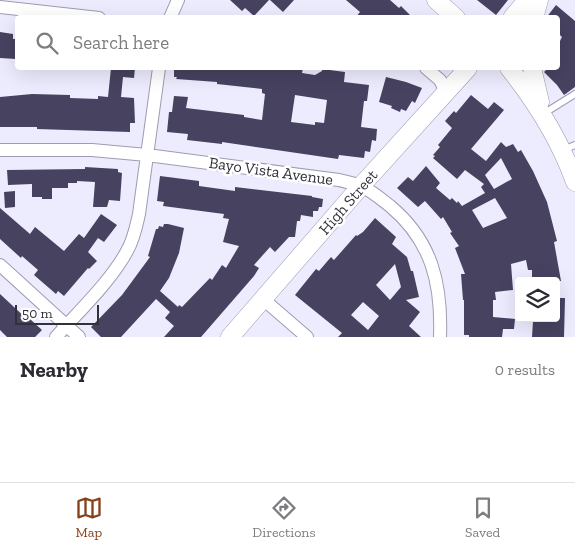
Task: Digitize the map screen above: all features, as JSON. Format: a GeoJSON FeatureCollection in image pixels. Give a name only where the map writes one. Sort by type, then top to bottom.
{"type":"FeatureCollection","features":[{"type":"Feature","properties":{"kind":"main road"},"geometry":{"type":"LineString","coordinates":[[436,0],[453,15]]}},
{"type":"Feature","properties":{"kind":"main road"},"geometry":{"type":"LineString","coordinates":[[514,15],[527,0]]}},
{"type":"Feature","properties":{"kind":"main road"},"geometry":{"type":"LineString","coordinates":[[535,15],[539,0]]}},
{"type":"Feature","properties":{"kind":"main road","name":"High Street"},"geometry":{"type":"LineString","coordinates":[[230,337],[361,186],[466,70]]}},
{"type":"Feature","properties":{"kind":"main road"},"geometry":{"type":"LineString","coordinates":[[511,70],[542,115],[568,147],[575,182]]}},
{"type":"Feature","properties":{"kind":"main road"},"geometry":{"type":"LineString","coordinates":[[532,70],[542,115]]}},
{"type":"Feature","properties":{"kind":"street"},"geometry":{"type":"LineString","coordinates":[[171,15],[178,0]]}},
{"type":"Feature","properties":{"kind":"street"},"geometry":{"type":"LineString","coordinates":[[5,5],[77,15]]}},
{"type":"Feature","properties":{"kind":"street"},"geometry":{"type":"LineString","coordinates":[[56,337],[118,266],[135,233],[159,70]]}},
{"type":"Feature","properties":{"kind":"street"},"geometry":{"type":"LineString","coordinates":[[428,70],[440,80],[446,92]]}},
{"type":"Feature","properties":{"kind":"street","name":"Bayo Vista Avenue"},"geometry":{"type":"LineString","coordinates":[[0,150],[92,150],[146,155],[339,180],[361,186],[400,214],[416,233],[427,251],[436,274],[440,301],[440,337]]}},
{"type":"Feature","properties":{"kind":"street"},"geometry":{"type":"LineString","coordinates":[[0,266],[79,337]]}},
{"type":"Feature","properties":{"kind":"street"},"geometry":{"type":"LineString","coordinates":[[263,299],[307,337]]}},
{"type":"Feature","properties":{"kind":"lane"},"geometry":{"type":"LineString","coordinates":[[542,115],[575,94]]}},
{"type":"Feature","properties":{"kind":"building"},"geometry":{"type":"Polygon","coordinates":[[[230,0],[269,0],[255,15],[245,8],[242,11],[230,0]]]}},
{"type":"Feature","properties":{"kind":"building"},"geometry":{"type":"Polygon","coordinates":[[[270,0],[294,0],[283,12],[270,0]]]}},
{"type":"Feature","properties":{"kind":"building"},"geometry":{"type":"Polygon","coordinates":[[[346,0],[390,0],[399,8],[401,6],[410,15],[358,15],[360,12],[346,0]]]}},
{"type":"Feature","properties":{"kind":"building"},"geometry":{"type":"Polygon","coordinates":[[[477,0],[508,0],[496,15],[477,0]]]}},
{"type":"Feature","properties":{"kind":"building"},"geometry":{"type":"Polygon","coordinates":[[[556,5],[575,21],[575,87],[564,95],[544,72],[546,70],[560,70],[560,41],[562,37],[560,35],[560,15],[548,15],[556,5]]]}},
{"type":"Feature","properties":{"kind":"building"},"geometry":{"type":"Polygon","coordinates":[[[0,32],[13,34],[13,39],[15,39],[15,59],[0,58],[0,32]]]}},
{"type":"Feature","properties":{"kind":"building"},"geometry":{"type":"Polygon","coordinates":[[[111,70],[135,70],[134,78],[123,77],[121,97],[134,98],[135,123],[130,123],[130,132],[0,127],[0,97],[32,94],[70,95],[70,98],[98,99],[98,96],[108,97],[111,70]]]}},
{"type":"Feature","properties":{"kind":"building"},"geometry":{"type":"Polygon","coordinates":[[[174,70],[303,70],[302,73],[315,75],[322,70],[345,72],[344,82],[369,85],[367,101],[364,101],[361,127],[377,129],[376,141],[372,140],[370,152],[365,151],[364,158],[339,155],[338,159],[222,142],[222,144],[187,140],[188,134],[167,132],[169,112],[172,112],[174,96],[188,97],[186,108],[244,115],[244,117],[262,120],[265,94],[262,93],[262,89],[217,84],[217,82],[176,79],[177,77],[174,77],[174,70]],[[295,95],[291,122],[315,125],[315,122],[324,123],[327,100],[295,95]]]}},
{"type":"Feature","properties":{"kind":"building"},"geometry":{"type":"Polygon","coordinates":[[[386,77],[422,88],[415,103],[412,101],[406,111],[401,109],[400,112],[391,108],[392,106],[379,102],[386,77]]]}},
{"type":"Feature","properties":{"kind":"building"},"geometry":{"type":"Polygon","coordinates":[[[471,95],[488,109],[494,102],[504,110],[471,149],[486,161],[501,142],[506,147],[513,144],[518,152],[521,150],[547,202],[557,241],[554,242],[561,281],[560,277],[532,277],[532,270],[528,270],[526,260],[511,264],[513,290],[495,292],[496,300],[493,300],[493,317],[515,319],[514,329],[503,329],[502,337],[469,337],[469,335],[464,335],[464,300],[461,274],[465,274],[455,248],[459,246],[450,233],[452,232],[443,217],[441,219],[425,201],[418,207],[397,188],[408,177],[413,181],[426,166],[440,183],[436,188],[450,200],[452,198],[457,203],[458,201],[462,206],[485,193],[481,187],[484,184],[465,170],[457,179],[433,158],[435,156],[433,155],[440,147],[438,145],[452,128],[445,121],[454,111],[456,113],[471,95]],[[501,158],[485,175],[494,189],[512,179],[501,158]],[[495,198],[472,210],[483,228],[507,218],[495,198]]]}},
{"type":"Feature","properties":{"kind":"building"},"geometry":{"type":"Polygon","coordinates":[[[85,167],[118,169],[118,172],[122,173],[120,201],[109,200],[107,207],[93,207],[95,182],[77,181],[77,183],[68,183],[68,188],[52,188],[52,199],[32,197],[32,184],[8,185],[7,170],[85,169],[85,167]]]}},
{"type":"Feature","properties":{"kind":"building"},"geometry":{"type":"Polygon","coordinates":[[[160,176],[199,181],[199,186],[235,191],[235,187],[312,196],[323,199],[322,207],[319,207],[318,211],[313,211],[313,217],[301,215],[300,221],[297,221],[295,237],[289,237],[275,252],[270,247],[254,265],[259,268],[254,276],[201,337],[164,337],[174,326],[165,318],[170,312],[156,299],[121,337],[101,337],[91,327],[122,295],[150,257],[148,256],[156,229],[159,226],[163,227],[164,224],[168,224],[184,228],[179,253],[169,278],[160,291],[178,307],[179,305],[182,307],[210,278],[212,280],[222,265],[226,268],[239,246],[223,242],[229,219],[223,218],[224,214],[163,206],[164,202],[157,201],[160,176]]]}},
{"type":"Feature","properties":{"kind":"building"},"geometry":{"type":"Polygon","coordinates":[[[15,191],[15,207],[5,208],[4,192],[15,191]]]}},
{"type":"Feature","properties":{"kind":"building"},"geometry":{"type":"Polygon","coordinates":[[[0,208],[30,234],[35,227],[64,251],[79,234],[84,238],[101,214],[117,225],[104,242],[98,238],[88,252],[97,261],[88,268],[64,296],[58,291],[56,294],[34,275],[38,270],[0,239],[0,208]]]}},
{"type":"Feature","properties":{"kind":"building"},"geometry":{"type":"Polygon","coordinates":[[[375,218],[396,237],[392,244],[407,257],[411,271],[413,271],[419,297],[406,300],[420,312],[409,326],[421,337],[338,337],[342,333],[295,295],[316,269],[319,271],[331,257],[334,260],[356,235],[363,232],[375,218]],[[395,264],[376,285],[390,300],[401,287],[395,264]],[[363,302],[351,315],[368,330],[379,316],[363,302]]]}},
{"type":"Feature","properties":{"kind":"building"},"geometry":{"type":"Polygon","coordinates":[[[0,294],[29,321],[30,319],[42,330],[35,337],[7,337],[0,330],[0,294]]]}},
{"type":"Feature","properties":{"kind":"building"},"geometry":{"type":"Polygon","coordinates":[[[560,298],[565,298],[564,337],[532,337],[533,322],[560,322],[560,298]]]}}]}
